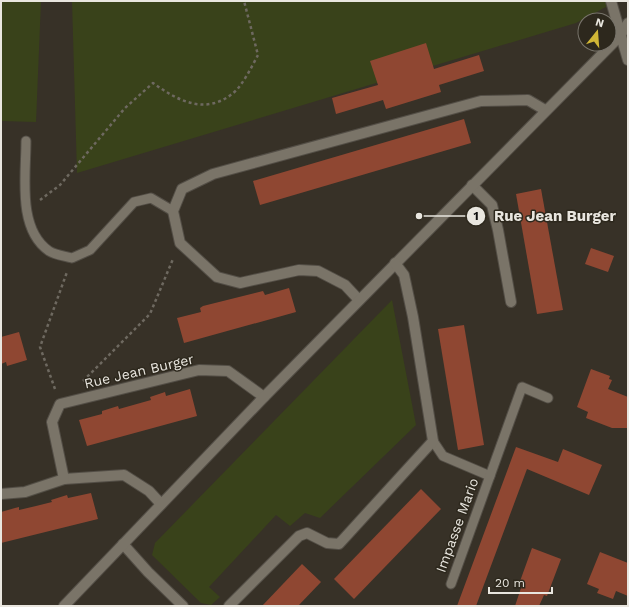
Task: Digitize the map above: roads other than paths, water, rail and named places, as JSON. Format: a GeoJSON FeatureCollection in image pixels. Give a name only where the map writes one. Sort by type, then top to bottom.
{"type":"FeatureCollection","features":[{"type":"Feature","properties":{"kind":"street"},"geometry":{"type":"LineString","coordinates":[[610,1],[628,60]]}},
{"type":"Feature","properties":{"kind":"street"},"geometry":{"type":"LineString","coordinates":[[64,606],[264,397],[545,110],[620,36],[628,23]]}},
{"type":"Feature","properties":{"kind":"street"},"geometry":{"type":"LineString","coordinates":[[359,300],[345,285],[318,271],[299,270],[240,283],[217,277],[180,243],[173,210],[182,190],[213,174],[481,101],[528,100],[545,110]]}},
{"type":"Feature","properties":{"kind":"street"},"geometry":{"type":"LineString","coordinates":[[472,186],[492,205],[511,302]]}},
{"type":"Feature","properties":{"kind":"street"},"geometry":{"type":"LineString","coordinates":[[229,606],[299,536],[307,533],[327,543],[339,544],[433,441],[413,317],[404,275],[395,263]]}},
{"type":"Feature","properties":{"kind":"street","name":"Rue Jean Burger"},"geometry":{"type":"LineString","coordinates":[[64,479],[52,422],[60,404],[199,370],[228,372],[264,397]]}},
{"type":"Feature","properties":{"kind":"street"},"geometry":{"type":"LineString","coordinates":[[1,494],[25,492],[64,479],[124,475],[149,491],[161,504]]}},
{"type":"Feature","properties":{"kind":"street"},"geometry":{"type":"LineString","coordinates":[[123,544],[148,572],[183,606]]}},
{"type":"Feature","properties":{"kind":"lane"},"geometry":{"type":"LineString","coordinates":[[26,141],[26,209],[32,232],[49,251],[72,258],[90,250],[134,202],[151,198],[173,210]]}},
{"type":"Feature","properties":{"kind":"lane","name":"Impasse Mario"},"geometry":{"type":"LineString","coordinates":[[451,584],[522,387],[548,398]]}},
{"type":"Feature","properties":{"kind":"lane","name":"Impasse Mario"},"geometry":{"type":"LineString","coordinates":[[433,441],[443,456],[490,476]]}},
{"type":"Feature","properties":{"kind":"place","name":"Rue Jean Burger"},"geometry":{"type":"Point","coordinates":[419,216]}}]}
